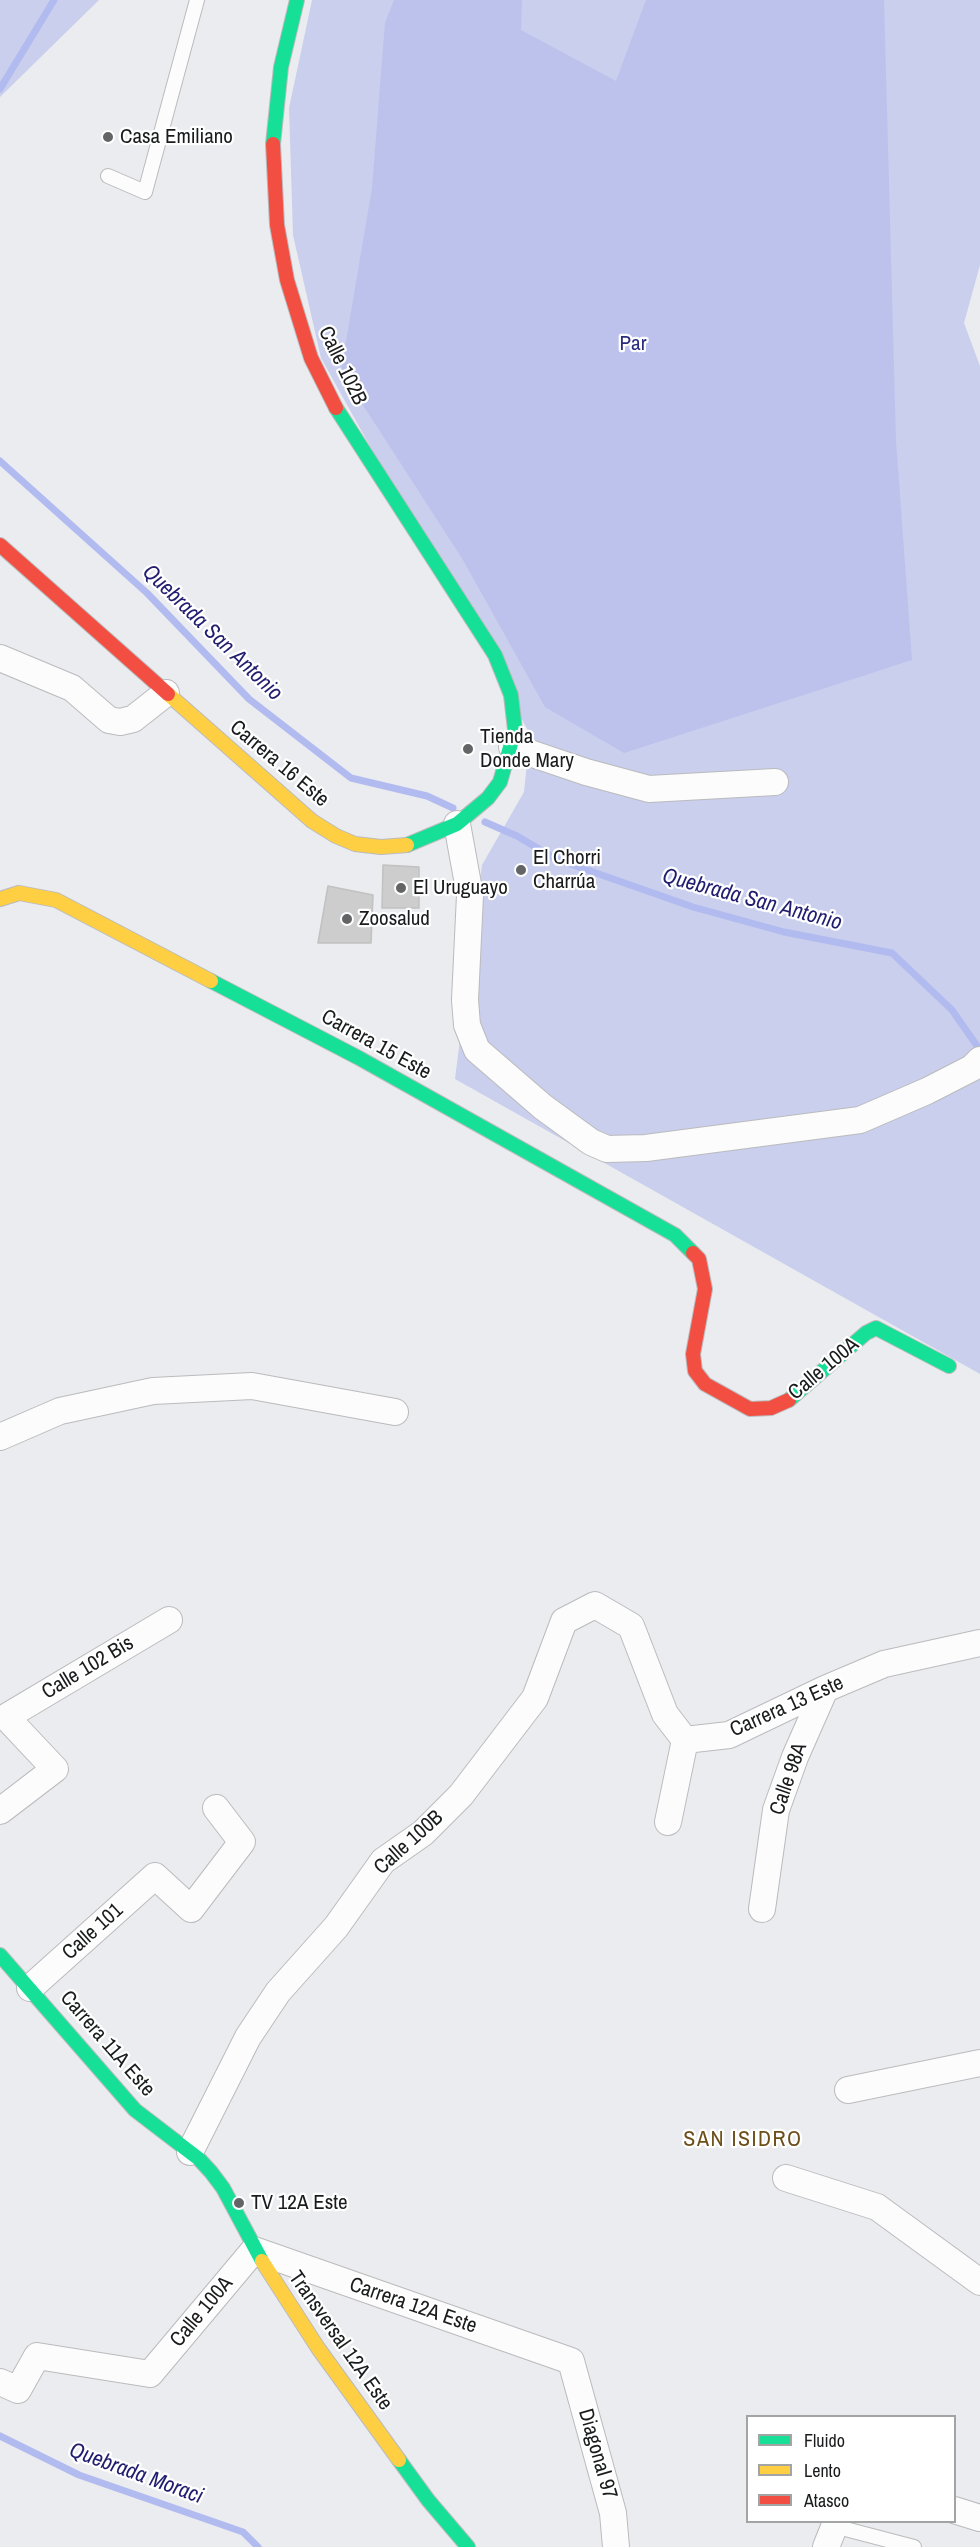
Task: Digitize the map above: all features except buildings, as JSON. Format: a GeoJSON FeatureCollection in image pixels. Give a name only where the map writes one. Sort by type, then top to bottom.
{"type":"FeatureCollection","features":[{"type":"Feature","properties":{"kind":"street","name":"Calle 102B"},"geometry":{"type":"LineString","coordinates":[[297,0],[281,67],[273,145],[277,225],[299,324],[311,358],[330,398],[495,655],[506,679],[514,709]]}},
{"type":"Feature","properties":{"kind":"street","name":"Carrera 16 Este"},"geometry":{"type":"LineString","coordinates":[[0,546],[292,805],[336,836],[355,844],[381,847],[407,845],[457,824],[488,798],[500,782],[512,747],[515,730],[514,709]]}},
{"type":"Feature","properties":{"kind":"street"},"geometry":{"type":"LineString","coordinates":[[0,658],[72,688],[109,720],[120,722],[133,718],[166,693]]}},
{"type":"Feature","properties":{"kind":"street"},"geometry":{"type":"LineString","coordinates":[[512,747],[586,772],[649,789],[775,782]]}},
{"type":"Feature","properties":{"kind":"street"},"geometry":{"type":"LineString","coordinates":[[457,824],[470,895],[465,1000],[467,1025],[477,1050],[543,1107],[591,1142],[607,1149],[646,1148],[860,1120],[927,1091],[972,1068],[980,1060]]}},
{"type":"Feature","properties":{"kind":"street","name":"Carrera 15 Este"},"geometry":{"type":"LineString","coordinates":[[0,899],[19,893],[56,900],[358,1058],[675,1236],[699,1259],[705,1289],[693,1354],[695,1371],[705,1384],[750,1409],[771,1408]]}},
{"type":"Feature","properties":{"kind":"street","name":"Calle 100A"},"geometry":{"type":"LineString","coordinates":[[771,1408],[789,1400],[866,1333],[876,1328],[949,1366]]}},
{"type":"Feature","properties":{"kind":"street"},"geometry":{"type":"LineString","coordinates":[[0,1437],[60,1411],[153,1391],[252,1386],[394,1412]]}},
{"type":"Feature","properties":{"kind":"street","name":"Calle 100B"},"geometry":{"type":"LineString","coordinates":[[190,2152],[248,2037],[278,1992],[336,1927],[383,1861],[423,1833],[461,1795],[536,1698],[564,1621],[595,1605],[631,1626],[665,1714],[685,1740]]}},
{"type":"Feature","properties":{"kind":"street","name":"Calle 102 Bis"},"geometry":{"type":"LineString","coordinates":[[0,1811],[55,1769],[6,1717],[169,1620]]}},
{"type":"Feature","properties":{"kind":"street","name":"Carrera 13 Este"},"geometry":{"type":"LineString","coordinates":[[685,1740],[729,1735],[825,1689],[884,1664],[980,1643]]}},
{"type":"Feature","properties":{"kind":"street","name":"Calle 98A"},"geometry":{"type":"LineString","coordinates":[[762,1909],[776,1810],[795,1757],[825,1689]]}},
{"type":"Feature","properties":{"kind":"street"},"geometry":{"type":"LineString","coordinates":[[668,1822],[685,1740]]}},
{"type":"Feature","properties":{"kind":"street","name":"Calle 101"},"geometry":{"type":"LineString","coordinates":[[30,1988],[155,1876],[191,1909],[242,1842],[216,1808]]}},
{"type":"Feature","properties":{"kind":"street","name":"Carrera 11A Este"},"geometry":{"type":"LineString","coordinates":[[0,1955],[128,2104],[152,2126],[190,2152]]}},
{"type":"Feature","properties":{"kind":"street"},"geometry":{"type":"LineString","coordinates":[[848,2091],[980,2063]]}},
{"type":"Feature","properties":{"kind":"street","name":"Transversal 12A Este"},"geometry":{"type":"LineString","coordinates":[[190,2152],[211,2172],[223,2188],[254,2250],[273,2281],[379,2435],[428,2500],[468,2547]]}},
{"type":"Feature","properties":{"kind":"street"},"geometry":{"type":"LineString","coordinates":[[786,2178],[877,2207],[980,2282]]}},
{"type":"Feature","properties":{"kind":"street","name":"Calle 100A"},"geometry":{"type":"LineString","coordinates":[[9,2386],[36,2356],[150,2374],[254,2250]]}},
{"type":"Feature","properties":{"kind":"street","name":"Carrera 12A Este"},"geometry":{"type":"LineString","coordinates":[[254,2250],[571,2361]]}},
{"type":"Feature","properties":{"kind":"street","name":"Diagonal 97"},"geometry":{"type":"LineString","coordinates":[[571,2361],[613,2513],[616,2547]]}},
{"type":"Feature","properties":{"kind":"street"},"geometry":{"type":"LineString","coordinates":[[956,2511],[980,2518]]}},
{"type":"Feature","properties":{"kind":"lane"},"geometry":{"type":"LineString","coordinates":[[108,176],[145,192],[197,0]]}},
{"type":"Feature","properties":{"kind":"lane"},"geometry":{"type":"LineString","coordinates":[[832,2532],[914,2547]]}},
{"type":"Feature","properties":{"kind":"green space"},"geometry":{"type":"Polygon","coordinates":[[[0,0],[99,0],[0,97],[0,0]]]}},
{"type":"Feature","properties":{"kind":"green space"},"geometry":{"type":"Polygon","coordinates":[[[312,0],[980,0],[980,265],[964,323],[980,366],[980,1374],[455,1079],[482,865],[524,792],[530,734],[321,358],[293,235],[289,108],[312,0]]]}},
{"type":"Feature","properties":{"kind":"green space","name":"Par"},"geometry":{"type":"Polygon","coordinates":[[[394,0],[522,0],[521,30],[616,81],[646,0],[884,0],[896,441],[912,660],[624,753],[545,707],[463,560],[341,371],[372,188],[385,23],[394,0]]]}},
{"type":"Feature","properties":{"kind":"waterway"},"geometry":{"type":"LineString","coordinates":[[0,89],[54,0]]}},
{"type":"Feature","properties":{"kind":"waterway","name":"Quebrada San Antonio"},"geometry":{"type":"LineString","coordinates":[[0,461],[147,593],[249,699],[351,778],[427,796],[453,808]]}},
{"type":"Feature","properties":{"kind":"waterway","name":"Quebrada San Antonio"},"geometry":{"type":"LineString","coordinates":[[485,822],[517,836],[556,859],[693,907],[784,932],[892,953],[952,1010],[980,1050]]}},
{"type":"Feature","properties":{"kind":"waterway","name":"Quebrada Moraci"},"geometry":{"type":"LineString","coordinates":[[0,2436],[79,2475],[243,2532],[258,2547]]}},
{"type":"Feature","properties":{"kind":"traffic: fast"},"geometry":{"type":"LineString","coordinates":[[273,144],[281,67],[297,0]]}},
{"type":"Feature","properties":{"kind":"traffic: fast"},"geometry":{"type":"LineString","coordinates":[[336,408],[495,655],[511,695],[515,730],[500,782],[488,798],[457,824],[407,845]]}},
{"type":"Feature","properties":{"kind":"traffic: fast"},"geometry":{"type":"LineString","coordinates":[[211,981],[359,1058],[675,1235],[693,1253]]}},
{"type":"Feature","properties":{"kind":"traffic: fast"},"geometry":{"type":"LineString","coordinates":[[789,1400],[866,1333],[876,1328],[949,1366]]}},
{"type":"Feature","properties":{"kind":"traffic: fast"},"geometry":{"type":"LineString","coordinates":[[0,1955],[135,2110],[199,2159],[211,2172],[223,2188],[262,2261]]}},
{"type":"Feature","properties":{"kind":"traffic: fast"},"geometry":{"type":"LineString","coordinates":[[399,2460],[428,2500],[468,2547]]}},
{"type":"Feature","properties":{"kind":"traffic: slow"},"geometry":{"type":"LineString","coordinates":[[168,694],[312,821],[336,836],[355,844],[381,847],[407,845]]}},
{"type":"Feature","properties":{"kind":"traffic: slow"},"geometry":{"type":"LineString","coordinates":[[0,899],[19,893],[56,900],[211,981]]}},
{"type":"Feature","properties":{"kind":"traffic: slow"},"geometry":{"type":"LineString","coordinates":[[262,2261],[318,2348],[399,2460]]}},
{"type":"Feature","properties":{"kind":"traffic: jam"},"geometry":{"type":"LineString","coordinates":[[273,144],[277,225],[287,280],[311,358],[336,408]]}},
{"type":"Feature","properties":{"kind":"traffic: jam"},"geometry":{"type":"LineString","coordinates":[[0,545],[168,694]]}},
{"type":"Feature","properties":{"kind":"traffic: jam"},"geometry":{"type":"LineString","coordinates":[[693,1253],[699,1259],[705,1289],[693,1354],[695,1371],[705,1384],[750,1409],[771,1408],[789,1400]]}},
{"type":"Feature","properties":{"kind":"place","name":"Casa Emiliano"},"geometry":{"type":"Point","coordinates":[108,137]}},
{"type":"Feature","properties":{"kind":"place","name":"Tienda Donde Mary"},"geometry":{"type":"Point","coordinates":[468,749]}},
{"type":"Feature","properties":{"kind":"place","name":"El Chorri Charrúa"},"geometry":{"type":"Point","coordinates":[521,870]}},
{"type":"Feature","properties":{"kind":"place","name":"El Uruguayo"},"geometry":{"type":"Point","coordinates":[401,888]}},
{"type":"Feature","properties":{"kind":"place","name":"Zoosalud"},"geometry":{"type":"Point","coordinates":[347,919]}},
{"type":"Feature","properties":{"kind":"place","name":"TV 12A Este"},"geometry":{"type":"Point","coordinates":[239,2203]}},
{"type":"Feature","properties":{"kind":"district","name":"SAN ISIDRO"},"geometry":{"type":"Point","coordinates":[743,2140]}}]}
